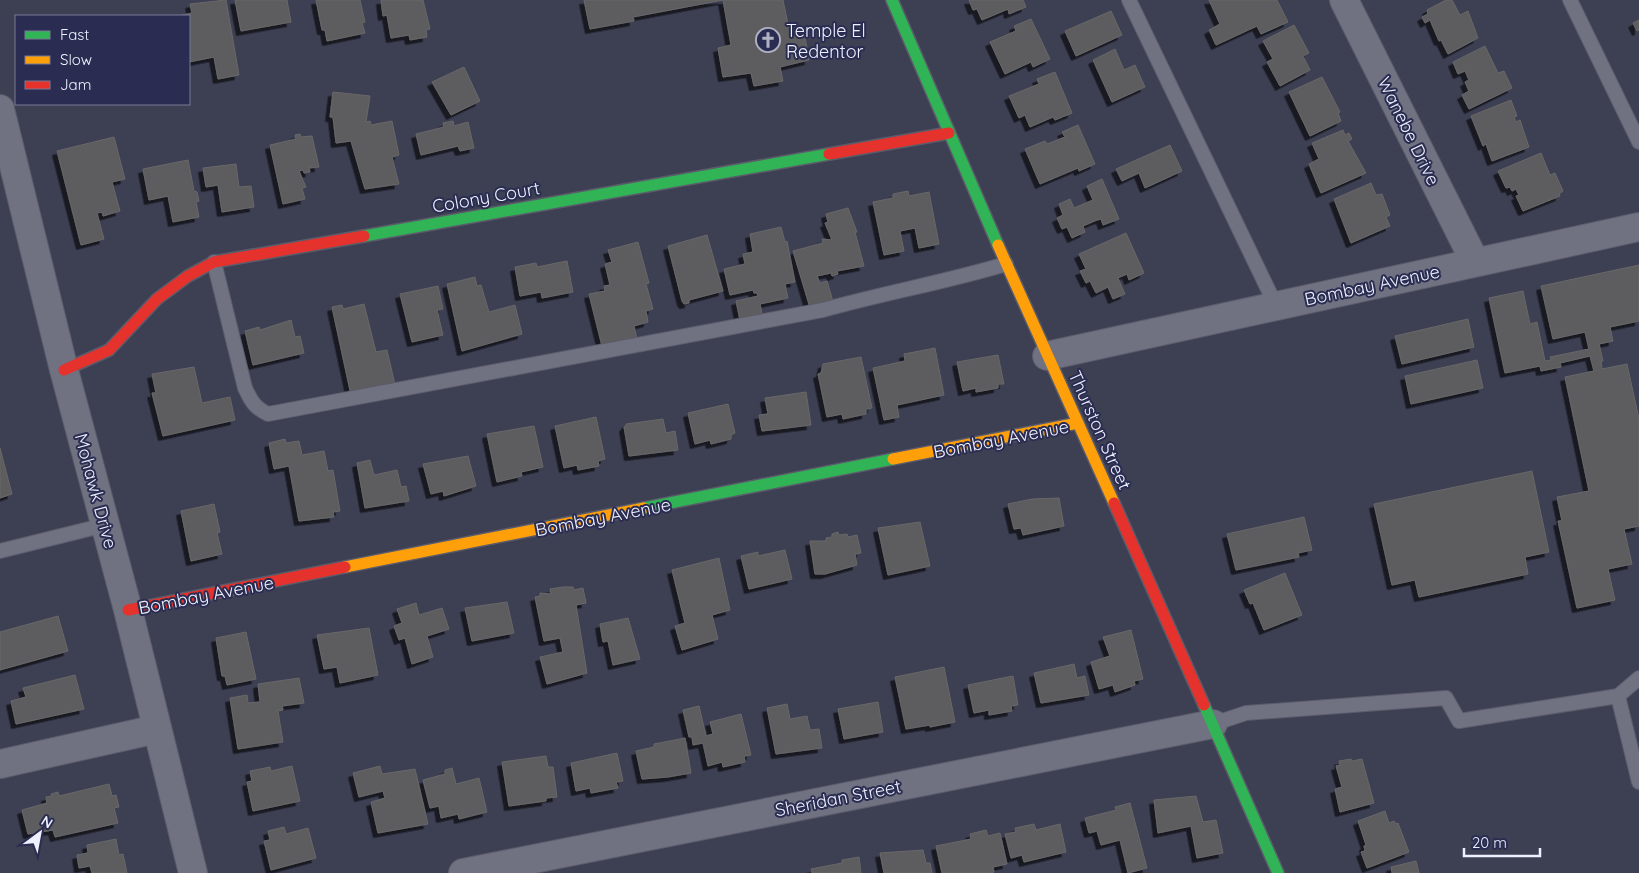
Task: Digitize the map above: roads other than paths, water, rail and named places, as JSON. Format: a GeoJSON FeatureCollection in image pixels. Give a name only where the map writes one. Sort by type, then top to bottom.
{"type":"FeatureCollection","features":[{"type":"Feature","properties":{"kind":"street","name":"Thurston Street"},"geometry":{"type":"LineString","coordinates":[[892,0],[1006,264],[1278,873]]}},
{"type":"Feature","properties":{"kind":"street","name":"Wanebe Drive"},"geometry":{"type":"LineString","coordinates":[[1344,0],[1474,262]]}},
{"type":"Feature","properties":{"kind":"street","name":"Mohawk Drive"},"geometry":{"type":"LineString","coordinates":[[0,109],[64,370],[128,610],[193,873]]}},
{"type":"Feature","properties":{"kind":"street","name":"Colony Court"},"geometry":{"type":"LineString","coordinates":[[64,370],[109,350],[138,322],[157,299],[188,276],[214,262],[949,133]]}},
{"type":"Feature","properties":{"kind":"street","name":"Bombay Avenue"},"geometry":{"type":"LineString","coordinates":[[1047,356],[1639,227]]}},
{"type":"Feature","properties":{"kind":"street","name":"Bombay Avenue"},"geometry":{"type":"LineString","coordinates":[[128,610],[1078,423]]}},
{"type":"Feature","properties":{"kind":"street","name":"Sheridan Street"},"geometry":{"type":"LineString","coordinates":[[463,873],[1213,724]]}},
{"type":"Feature","properties":{"kind":"street"},"geometry":{"type":"LineString","coordinates":[[0,764],[157,729]]}},
{"type":"Feature","properties":{"kind":"lane"},"geometry":{"type":"LineString","coordinates":[[1129,0],[1276,306]]}},
{"type":"Feature","properties":{"kind":"lane"},"geometry":{"type":"LineString","coordinates":[[1570,0],[1639,142]]}},
{"type":"Feature","properties":{"kind":"lane"},"geometry":{"type":"LineString","coordinates":[[214,262],[245,388],[251,402],[258,410],[268,414],[823,310],[873,296],[947,281],[1006,264]]}},
{"type":"Feature","properties":{"kind":"lane"},"geometry":{"type":"LineString","coordinates":[[0,551],[105,525]]}},
{"type":"Feature","properties":{"kind":"lane"},"geometry":{"type":"LineString","coordinates":[[1213,724],[1246,713],[1446,698],[1458,721],[1618,696],[1639,678]]}},
{"type":"Feature","properties":{"kind":"lane"},"geometry":{"type":"LineString","coordinates":[[1618,696],[1639,782]]}},
{"type":"Feature","properties":{"kind":"place","name":"Temple El Redentor"},"geometry":{"type":"Point","coordinates":[768,40]}}]}
